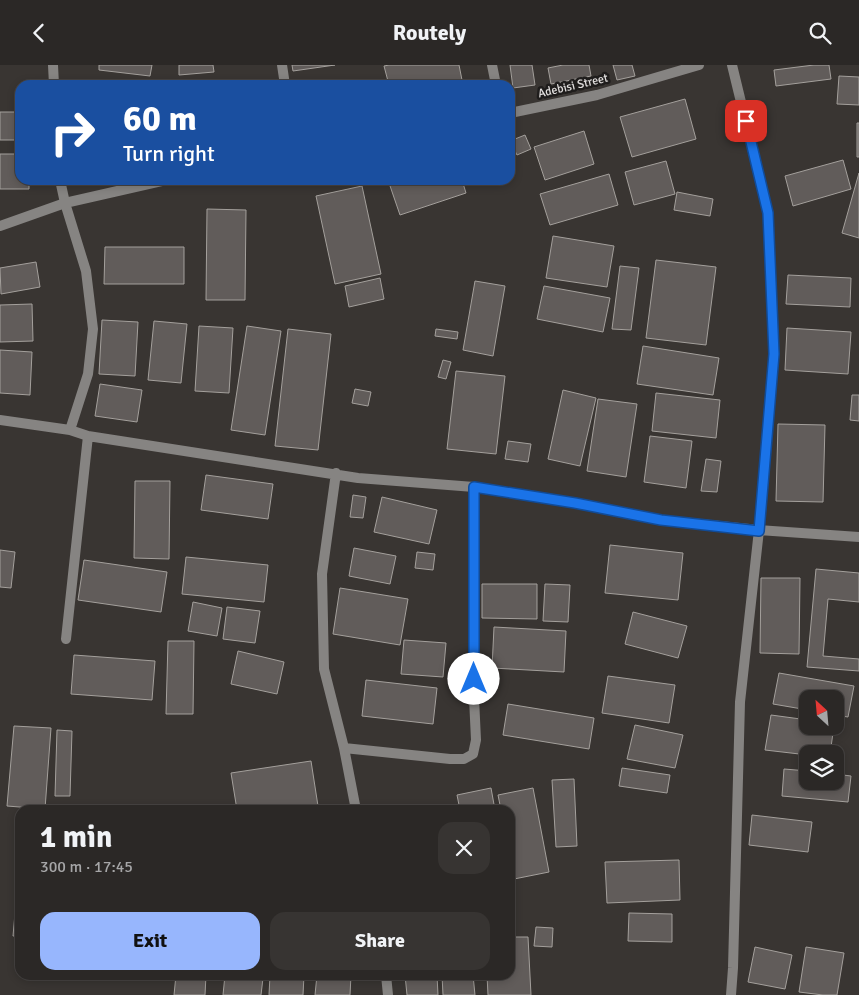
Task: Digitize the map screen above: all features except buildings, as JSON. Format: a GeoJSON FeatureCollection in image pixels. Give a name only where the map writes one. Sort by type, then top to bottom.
{"type":"FeatureCollection","features":[{"type":"Feature","properties":{"kind":"street"},"geometry":{"type":"LineString","coordinates":[[53,65],[54,80]]}},
{"type":"Feature","properties":{"kind":"street"},"geometry":{"type":"LineString","coordinates":[[282,65],[284,80]]}},
{"type":"Feature","properties":{"kind":"street"},"geometry":{"type":"LineString","coordinates":[[492,65],[495,80]]}},
{"type":"Feature","properties":{"kind":"street","name":"Adebisi Street"},"geometry":{"type":"LineString","coordinates":[[515,112],[598,95],[699,65]]}},
{"type":"Feature","properties":{"kind":"street"},"geometry":{"type":"LineString","coordinates":[[731,995],[740,703],[759,531],[774,354],[768,213],[732,65]]}},
{"type":"Feature","properties":{"kind":"street"},"geometry":{"type":"LineString","coordinates":[[61,185],[86,271],[93,329],[88,374],[70,431]]}},
{"type":"Feature","properties":{"kind":"street"},"geometry":{"type":"LineString","coordinates":[[0,226],[65,203],[144,185]]}},
{"type":"Feature","properties":{"kind":"street"},"geometry":{"type":"LineString","coordinates":[[0,420],[70,431],[88,436],[336,473],[358,478],[474,487],[575,503],[661,520],[759,531],[859,537]]}},
{"type":"Feature","properties":{"kind":"street"},"geometry":{"type":"LineString","coordinates":[[66,639],[88,436]]}},
{"type":"Feature","properties":{"kind":"street"},"geometry":{"type":"LineString","coordinates":[[336,473],[322,574],[324,669],[344,748],[355,805]]}},
{"type":"Feature","properties":{"kind":"street"},"geometry":{"type":"LineString","coordinates":[[344,748],[450,759],[464,759],[473,754],[476,740],[474,698],[474,487]]}},
{"type":"Feature","properties":{"kind":"street"},"geometry":{"type":"LineString","coordinates":[[386,980],[388,995]]}},
{"type":"Feature","properties":{"kind":"route"},"geometry":{"type":"LineString","coordinates":[[474,679],[474,487],[575,503],[661,520],[759,531],[774,354],[768,213],[746,121]]}}]}
